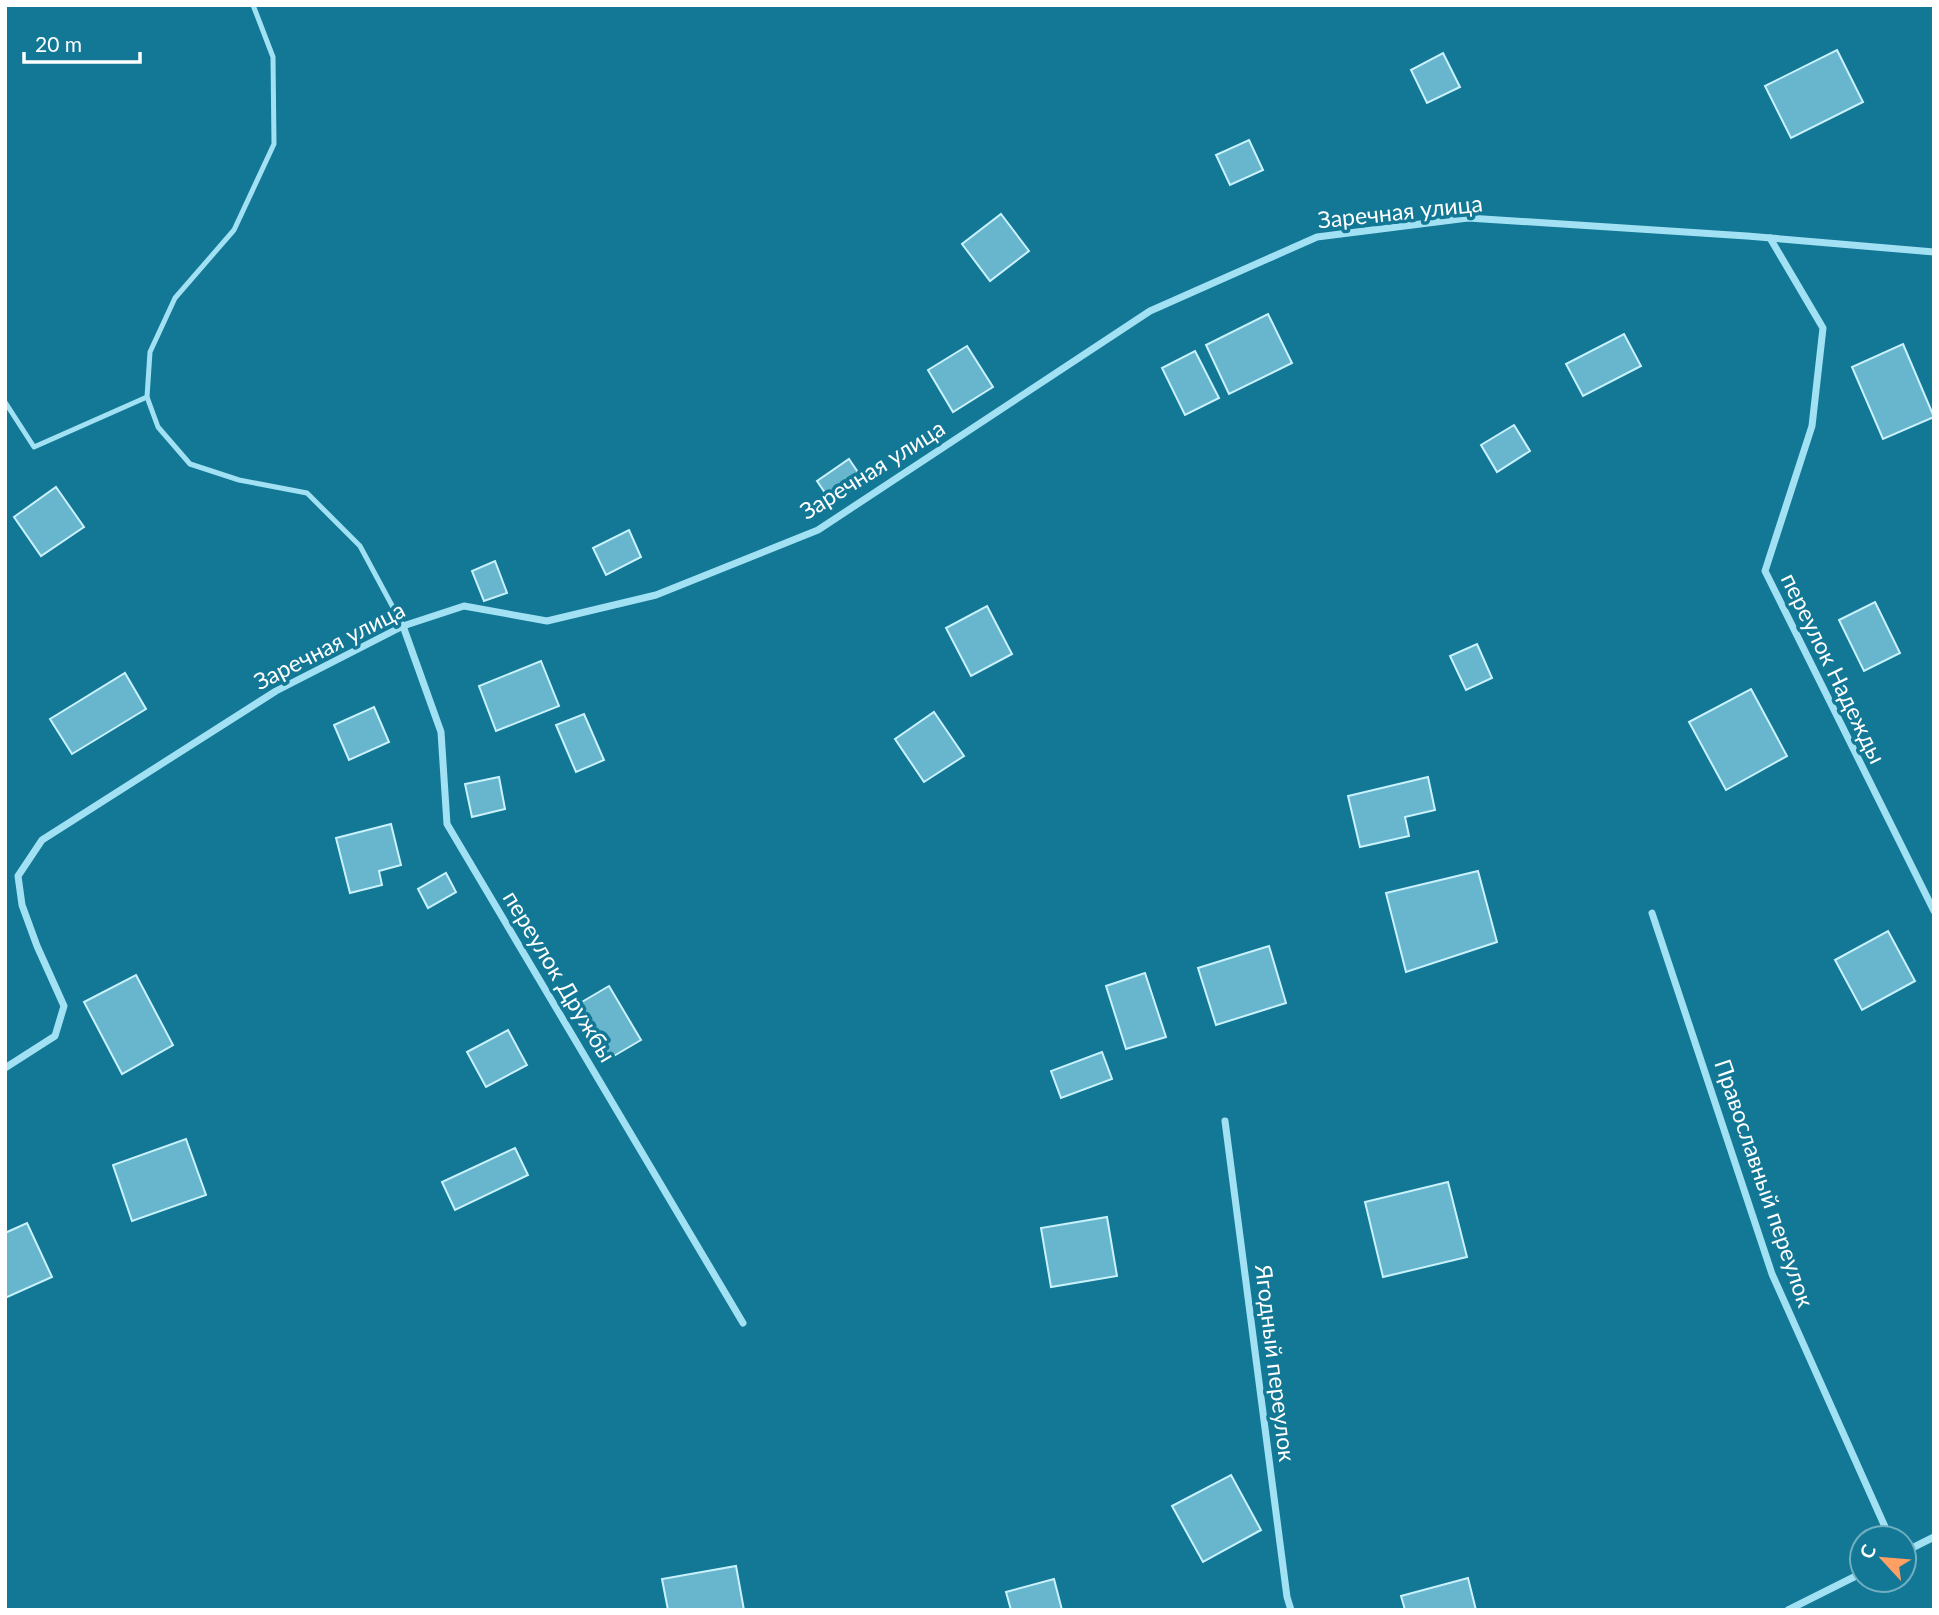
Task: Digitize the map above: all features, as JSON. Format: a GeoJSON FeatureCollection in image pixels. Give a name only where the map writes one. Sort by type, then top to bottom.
{"type":"FeatureCollection","features":[{"type":"Feature","properties":{"kind":"street","name":"Заречная улица"},"geometry":{"type":"LineString","coordinates":[[5,1068],[55,1036],[64,1006],[22,905],[18,876],[42,840],[276,691],[404,626],[464,606],[547,621],[656,595],[818,530],[1150,311],[1317,237],[1468,218],[1934,252]]}},
{"type":"Feature","properties":{"kind":"street","name":"переулок Надежды"},"geometry":{"type":"LineString","coordinates":[[1770,238],[1823,328],[1812,426],[1765,572],[1934,911]]}},
{"type":"Feature","properties":{"kind":"street","name":"переулок Дружбы"},"geometry":{"type":"LineString","coordinates":[[404,626],[441,732],[447,824],[743,1323]]}},
{"type":"Feature","properties":{"kind":"street","name":"Православный переулок"},"geometry":{"type":"LineString","coordinates":[[1652,912],[1772,1274],[1884,1524]]}},
{"type":"Feature","properties":{"kind":"street","name":"Ягодный переулок"},"geometry":{"type":"LineString","coordinates":[[1225,1121],[1287,1597],[1291,1610]]}},
{"type":"Feature","properties":{"kind":"street"},"geometry":{"type":"LineString","coordinates":[[1918,1545],[1934,1537]]}},
{"type":"Feature","properties":{"kind":"street"},"geometry":{"type":"LineString","coordinates":[[1788,1610],[1848,1580]]}},
{"type":"Feature","properties":{"kind":"lane"},"geometry":{"type":"LineString","coordinates":[[253,5],[273,57],[274,144],[234,230],[175,298],[150,352],[147,397],[158,427],[190,464],[239,481],[307,493],[360,546],[404,626]]}},
{"type":"Feature","properties":{"kind":"lane"},"geometry":{"type":"LineString","coordinates":[[5,402],[34,447],[147,397]]}},
{"type":"Feature","properties":{"kind":"building"},"geometry":{"type":"Polygon","coordinates":[[[1837,50],[1863,102],[1791,138],[1765,86],[1837,50]]]}},
{"type":"Feature","properties":{"kind":"building"},"geometry":{"type":"Polygon","coordinates":[[[1443,53],[1460,87],[1427,103],[1411,70],[1443,53]]]}},
{"type":"Feature","properties":{"kind":"building"},"geometry":{"type":"Polygon","coordinates":[[[1249,140],[1263,170],[1230,185],[1216,155],[1249,140]]]}},
{"type":"Feature","properties":{"kind":"building"},"geometry":{"type":"Polygon","coordinates":[[[1001,214],[1029,251],[990,281],[962,244],[1001,214]]]}},
{"type":"Feature","properties":{"kind":"building"},"geometry":{"type":"Polygon","coordinates":[[[1268,314],[1292,363],[1229,394],[1206,345],[1268,314]]]}},
{"type":"Feature","properties":{"kind":"building"},"geometry":{"type":"Polygon","coordinates":[[[1624,334],[1641,366],[1583,396],[1566,364],[1624,334]]]}},
{"type":"Feature","properties":{"kind":"building"},"geometry":{"type":"Polygon","coordinates":[[[1903,344],[1934,417],[1883,439],[1852,367],[1903,344]]]}},
{"type":"Feature","properties":{"kind":"building"},"geometry":{"type":"Polygon","coordinates":[[[967,346],[993,387],[953,412],[928,370],[967,346]]]}},
{"type":"Feature","properties":{"kind":"building"},"geometry":{"type":"Polygon","coordinates":[[[1195,351],[1219,398],[1185,415],[1162,368],[1195,351]]]}},
{"type":"Feature","properties":{"kind":"building"},"geometry":{"type":"Polygon","coordinates":[[[1514,425],[1530,451],[1497,472],[1481,445],[1514,425]]]}},
{"type":"Feature","properties":{"kind":"building"},"geometry":{"type":"Polygon","coordinates":[[[849,459],[864,481],[832,503],[817,481],[849,459]]]}},
{"type":"Feature","properties":{"kind":"building"},"geometry":{"type":"Polygon","coordinates":[[[56,487],[84,527],[41,556],[14,517],[56,487]]]}},
{"type":"Feature","properties":{"kind":"building"},"geometry":{"type":"Polygon","coordinates":[[[629,530],[641,557],[606,575],[593,548],[629,530]]]}},
{"type":"Feature","properties":{"kind":"building"},"geometry":{"type":"Polygon","coordinates":[[[495,561],[507,593],[484,601],[472,571],[495,561]]]}},
{"type":"Feature","properties":{"kind":"building"},"geometry":{"type":"Polygon","coordinates":[[[1875,602],[1900,653],[1864,671],[1839,620],[1875,602]]]}},
{"type":"Feature","properties":{"kind":"building"},"geometry":{"type":"Polygon","coordinates":[[[987,606],[1012,654],[971,676],[946,628],[987,606]]]}},
{"type":"Feature","properties":{"kind":"building"},"geometry":{"type":"Polygon","coordinates":[[[1477,644],[1492,678],[1466,690],[1450,656],[1477,644]]]}},
{"type":"Feature","properties":{"kind":"building"},"geometry":{"type":"Polygon","coordinates":[[[541,661],[559,706],[496,731],[479,686],[541,661]]]}},
{"type":"Feature","properties":{"kind":"building"},"geometry":{"type":"Polygon","coordinates":[[[125,673],[146,709],[72,754],[50,719],[125,673]]]}},
{"type":"Feature","properties":{"kind":"building"},"geometry":{"type":"Polygon","coordinates":[[[1751,689],[1787,756],[1726,790],[1689,722],[1751,689]]]}},
{"type":"Feature","properties":{"kind":"building"},"geometry":{"type":"Polygon","coordinates":[[[374,707],[389,742],[349,760],[334,725],[374,707]]]}},
{"type":"Feature","properties":{"kind":"building"},"geometry":{"type":"Polygon","coordinates":[[[934,712],[964,756],[924,782],[895,739],[934,712]]]}},
{"type":"Feature","properties":{"kind":"building"},"geometry":{"type":"Polygon","coordinates":[[[584,714],[604,760],[576,772],[556,725],[584,714]]]}},
{"type":"Feature","properties":{"kind":"building"},"geometry":{"type":"Polygon","coordinates":[[[499,777],[505,809],[472,817],[465,784],[499,777]]]}},
{"type":"Feature","properties":{"kind":"building"},"geometry":{"type":"Polygon","coordinates":[[[1428,777],[1435,810],[1405,817],[1409,836],[1360,847],[1348,796],[1428,777]]]}},
{"type":"Feature","properties":{"kind":"building"},"geometry":{"type":"Polygon","coordinates":[[[391,824],[401,865],[379,871],[382,885],[350,893],[336,838],[391,824]]]}},
{"type":"Feature","properties":{"kind":"building"},"geometry":{"type":"Polygon","coordinates":[[[1478,871],[1497,942],[1406,972],[1386,893],[1478,871]]]}},
{"type":"Feature","properties":{"kind":"building"},"geometry":{"type":"Polygon","coordinates":[[[446,873],[456,892],[428,908],[418,889],[446,873]]]}},
{"type":"Feature","properties":{"kind":"building"},"geometry":{"type":"Polygon","coordinates":[[[1888,931],[1915,981],[1862,1010],[1835,960],[1888,931]]]}},
{"type":"Feature","properties":{"kind":"building"},"geometry":{"type":"Polygon","coordinates":[[[1269,946],[1286,1003],[1216,1025],[1198,968],[1269,946]]]}},
{"type":"Feature","properties":{"kind":"building"},"geometry":{"type":"Polygon","coordinates":[[[1145,973],[1166,1037],[1126,1049],[1106,986],[1145,973]]]}},
{"type":"Feature","properties":{"kind":"building"},"geometry":{"type":"Polygon","coordinates":[[[136,975],[173,1045],[122,1074],[84,1002],[136,975]]]}},
{"type":"Feature","properties":{"kind":"building"},"geometry":{"type":"Polygon","coordinates":[[[609,986],[641,1040],[607,1060],[575,1006],[609,986]]]}},
{"type":"Feature","properties":{"kind":"building"},"geometry":{"type":"Polygon","coordinates":[[[508,1030],[527,1065],[486,1087],[467,1052],[508,1030]]]}},
{"type":"Feature","properties":{"kind":"building"},"geometry":{"type":"Polygon","coordinates":[[[1102,1052],[1112,1079],[1061,1098],[1051,1071],[1102,1052]]]}},
{"type":"Feature","properties":{"kind":"building"},"geometry":{"type":"Polygon","coordinates":[[[186,1139],[206,1195],[132,1221],[113,1165],[186,1139]]]}},
{"type":"Feature","properties":{"kind":"building"},"geometry":{"type":"Polygon","coordinates":[[[515,1148],[528,1175],[455,1210],[442,1182],[515,1148]]]}},
{"type":"Feature","properties":{"kind":"building"},"geometry":{"type":"Polygon","coordinates":[[[1448,1182],[1467,1257],[1383,1277],[1365,1202],[1448,1182]]]}},
{"type":"Feature","properties":{"kind":"building"},"geometry":{"type":"Polygon","coordinates":[[[1107,1217],[1117,1276],[1051,1287],[1041,1228],[1107,1217]]]}},
{"type":"Feature","properties":{"kind":"building"},"geometry":{"type":"Polygon","coordinates":[[[27,1223],[52,1277],[5,1298],[5,1233],[27,1223]]]}},
{"type":"Feature","properties":{"kind":"building"},"geometry":{"type":"Polygon","coordinates":[[[1231,1475],[1261,1530],[1203,1562],[1172,1506],[1231,1475]]]}},
{"type":"Feature","properties":{"kind":"building"},"geometry":{"type":"Polygon","coordinates":[[[736,1566],[744,1610],[668,1610],[662,1579],[736,1566]]]}},
{"type":"Feature","properties":{"kind":"building"},"geometry":{"type":"Polygon","coordinates":[[[1468,1578],[1476,1610],[1405,1610],[1401,1596],[1468,1578]]]}},
{"type":"Feature","properties":{"kind":"building"},"geometry":{"type":"Polygon","coordinates":[[[1054,1579],[1062,1610],[1011,1610],[1006,1592],[1054,1579]]]}}]}
